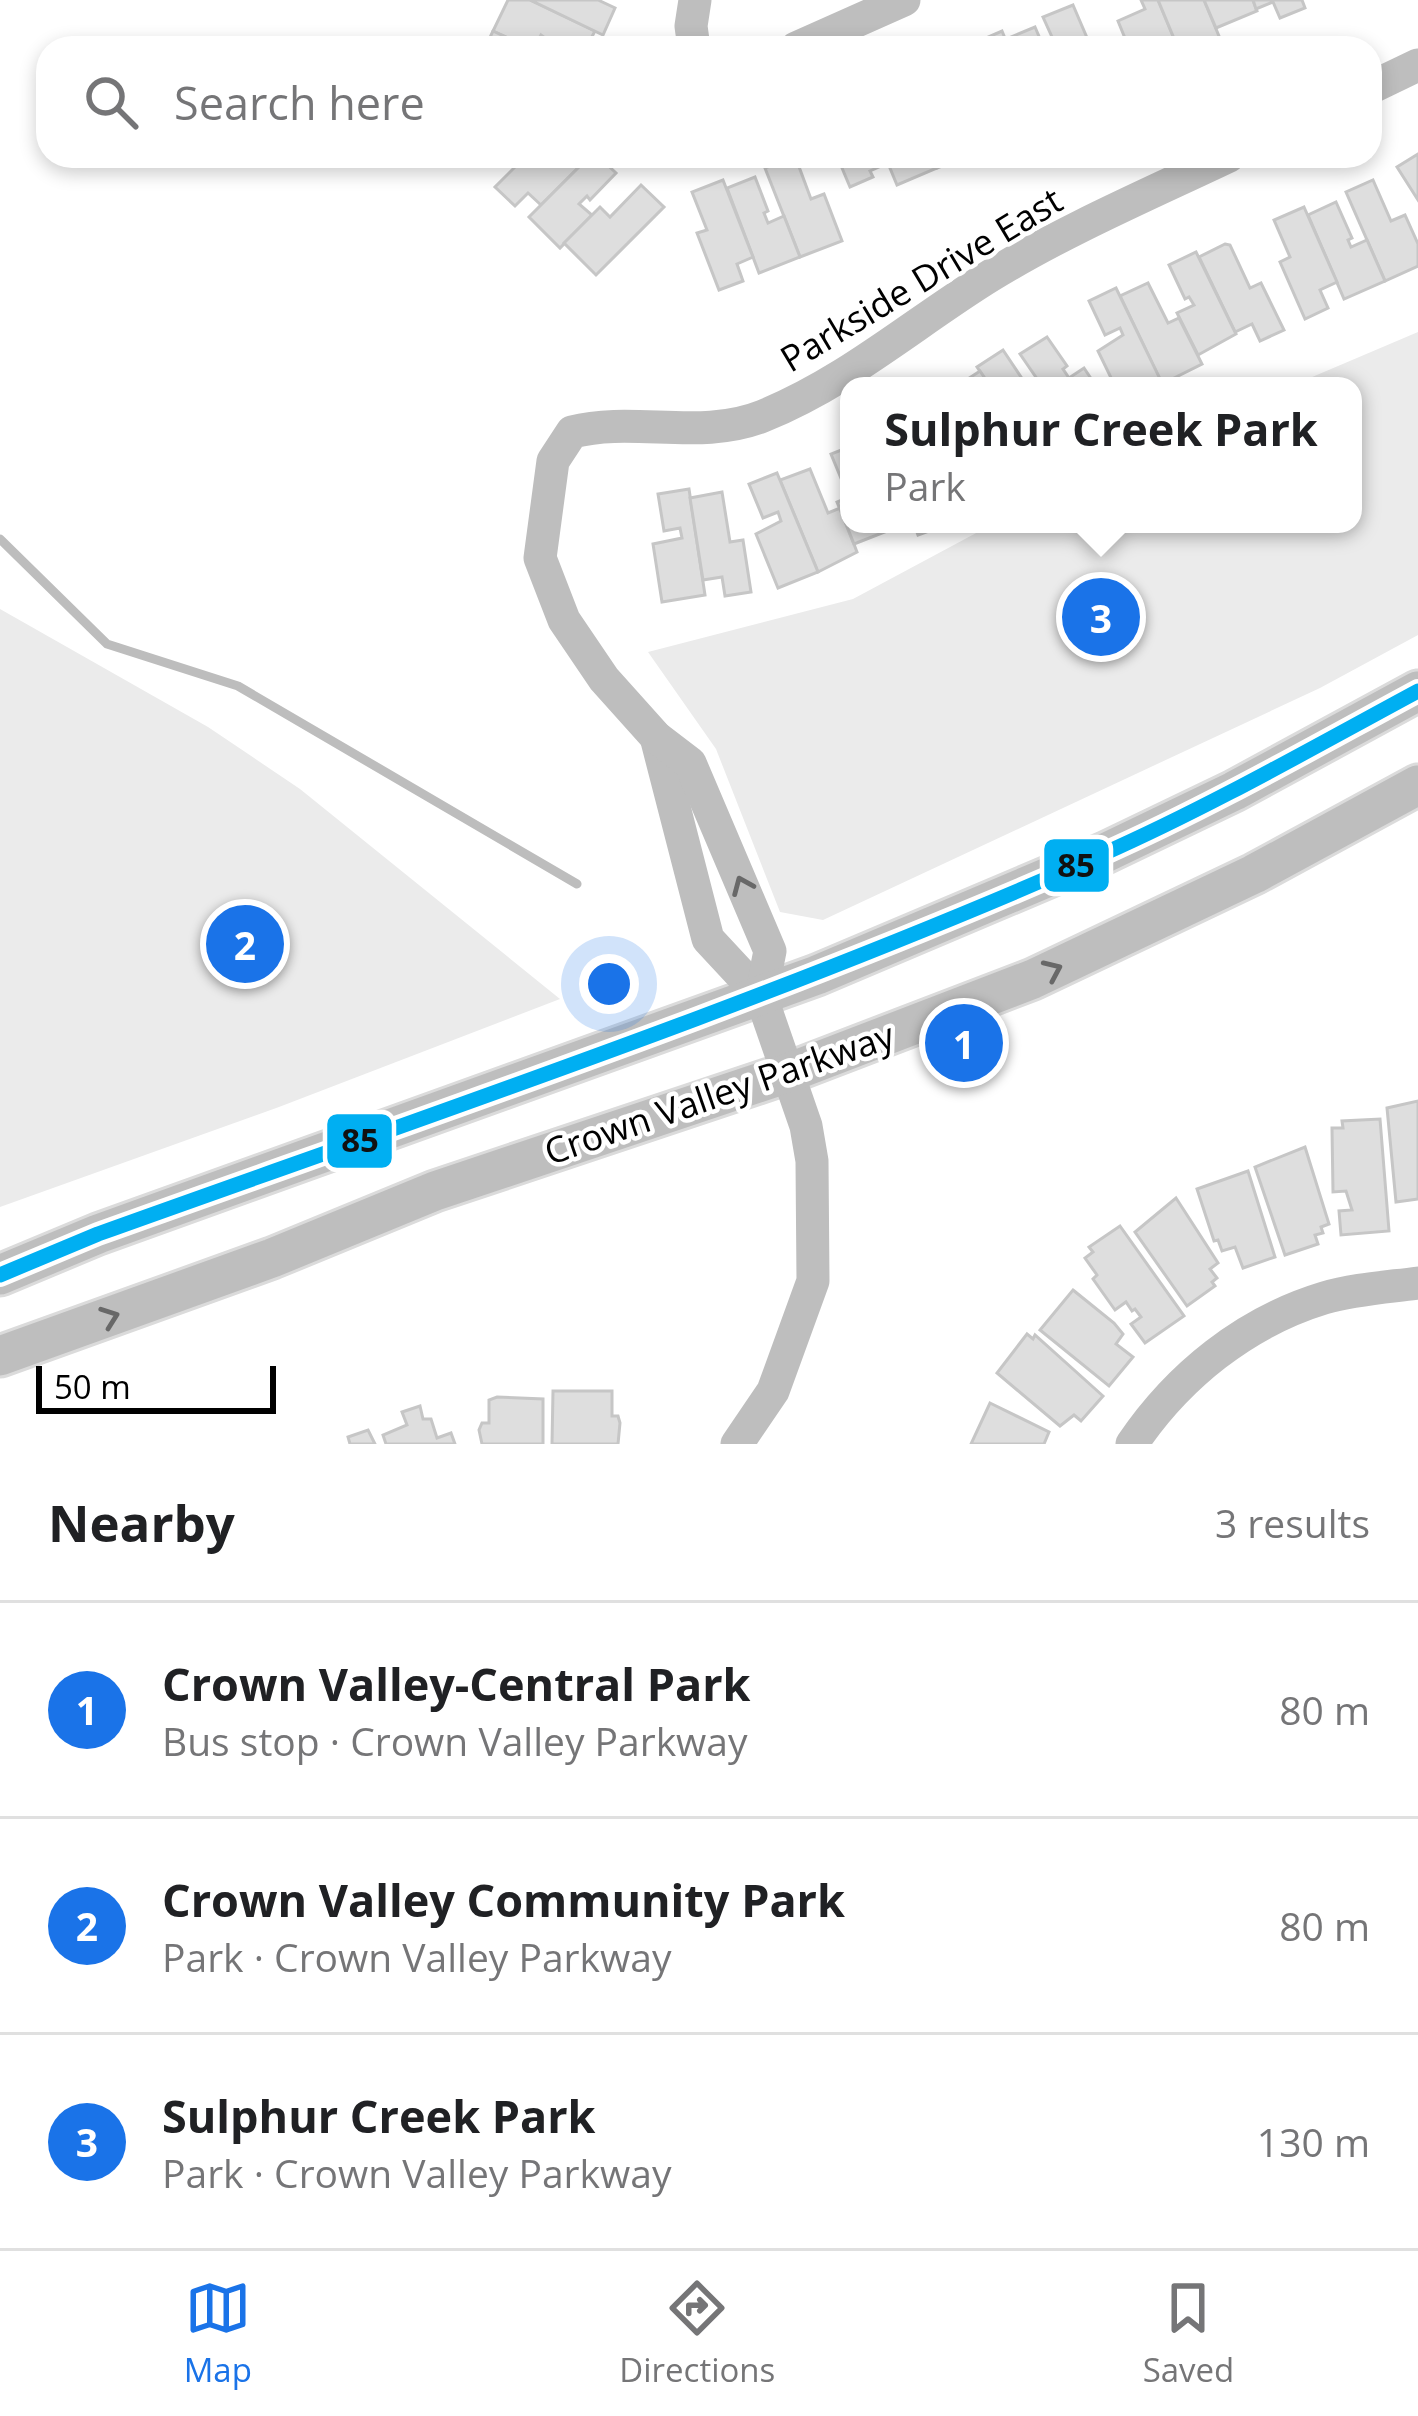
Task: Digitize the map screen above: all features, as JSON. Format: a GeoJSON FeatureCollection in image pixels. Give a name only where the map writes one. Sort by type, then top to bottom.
{"type":"FeatureCollection","features":[{"type":"Feature","properties":{"kind":"main road"},"geometry":{"type":"LineString","coordinates":[[0,1275],[98,1234],[761,996],[1105,853],[1234,791],[1418,691]]}},
{"type":"Feature","properties":{"kind":"main road","name":"Crown Valley Parkway"},"geometry":{"type":"LineString","coordinates":[[0,1356],[272,1258],[435,1191],[788,1073],[1033,979],[1140,931],[1418,785]]}},
{"type":"Feature","properties":{"kind":"street"},"geometry":{"type":"LineString","coordinates":[[692,36],[695,0]]}},
{"type":"Feature","properties":{"kind":"street"},"geometry":{"type":"LineString","coordinates":[[823,36],[904,0]]}},
{"type":"Feature","properties":{"kind":"street"},"geometry":{"type":"LineString","coordinates":[[1382,82],[1418,65]]}},
{"type":"Feature","properties":{"kind":"street","name":"Parkside Drive East"},"geometry":{"type":"LineString","coordinates":[[843,377],[991,276],[1205,168]]}},
{"type":"Feature","properties":{"kind":"street","name":"Parkside Drive East"},"geometry":{"type":"LineString","coordinates":[[656,737],[604,679],[564,620],[540,558],[553,461],[572,433],[604,424],[682,429],[758,418],[840,379]]}},
{"type":"Feature","properties":{"kind":"street"},"geometry":{"type":"LineString","coordinates":[[656,737],[708,938],[761,996],[806,1126],[812,1161],[813,1281],[773,1391],[737,1444]]}},
{"type":"Feature","properties":{"kind":"street"},"geometry":{"type":"LineString","coordinates":[[656,737],[690,764],[770,951],[761,996]]}},
{"type":"Feature","properties":{"kind":"street"},"geometry":{"type":"LineString","coordinates":[[1132,1444],[1156,1408],[1235,1336],[1325,1297],[1418,1283]]}},
{"type":"Feature","properties":{"kind":"shaded area"},"geometry":{"type":"Polygon","coordinates":[[[1418,332],[1418,635],[1320,688],[823,920],[780,912],[716,749],[648,652],[853,599],[976,533],[1362,533],[1362,377],[1312,377],[1418,332]]]}},
{"type":"Feature","properties":{"kind":"shaded area"},"geometry":{"type":"Polygon","coordinates":[[[0,609],[208,727],[300,789],[560,999],[0,1207],[0,609]]]}},
{"type":"Feature","properties":{"kind":"building"},"geometry":{"type":"Polygon","coordinates":[[[508,0],[530,0],[595,31],[592,36],[504,36],[493,31],[508,0]]]}},
{"type":"Feature","properties":{"kind":"building"},"geometry":{"type":"Polygon","coordinates":[[[530,0],[598,0],[615,8],[603,35],[530,0]]]}},
{"type":"Feature","properties":{"kind":"building"},"geometry":{"type":"Polygon","coordinates":[[[1141,0],[1158,0],[1173,36],[1124,36],[1118,21],[1145,9],[1141,0]]]}},
{"type":"Feature","properties":{"kind":"building"},"geometry":{"type":"Polygon","coordinates":[[[1158,0],[1204,0],[1219,36],[1173,36],[1158,0]]]}},
{"type":"Feature","properties":{"kind":"building"},"geometry":{"type":"Polygon","coordinates":[[[1204,0],[1253,0],[1257,11],[1216,28],[1204,0]]]}},
{"type":"Feature","properties":{"kind":"building"},"geometry":{"type":"Polygon","coordinates":[[[1253,0],[1302,0],[1305,8],[1280,18],[1273,2],[1256,9],[1253,0]]]}},
{"type":"Feature","properties":{"kind":"building"},"geometry":{"type":"Polygon","coordinates":[[[1073,5],[1086,36],[1052,36],[1043,17],[1073,5]]]}},
{"type":"Feature","properties":{"kind":"building"},"geometry":{"type":"Polygon","coordinates":[[[1035,27],[1039,36],[1013,36],[1035,27]]]}},
{"type":"Feature","properties":{"kind":"building"},"geometry":{"type":"Polygon","coordinates":[[[1418,154],[1418,200],[1397,167],[1418,154]]]}},
{"type":"Feature","properties":{"kind":"building"},"geometry":{"type":"Polygon","coordinates":[[[514,168],[578,168],[541,205],[528,193],[515,206],[495,187],[514,168]]]}},
{"type":"Feature","properties":{"kind":"building"},"geometry":{"type":"Polygon","coordinates":[[[578,168],[611,168],[616,173],[590,200],[587,196],[579,204],[592,215],[560,248],[529,217],[578,168]]]}},
{"type":"Feature","properties":{"kind":"building"},"geometry":{"type":"Polygon","coordinates":[[[765,168],[799,168],[811,199],[824,194],[842,241],[800,257],[765,168]]]}},
{"type":"Feature","properties":{"kind":"building"},"geometry":{"type":"Polygon","coordinates":[[[842,168],[877,168],[870,171],[873,177],[850,187],[842,168]]]}},
{"type":"Feature","properties":{"kind":"building"},"geometry":{"type":"Polygon","coordinates":[[[890,168],[937,168],[897,185],[890,168]]]}},
{"type":"Feature","properties":{"kind":"building"},"geometry":{"type":"Polygon","coordinates":[[[755,177],[768,223],[784,216],[800,257],[759,273],[727,188],[755,177]]]}},
{"type":"Feature","properties":{"kind":"building"},"geometry":{"type":"Polygon","coordinates":[[[723,180],[753,257],[737,264],[743,281],[719,290],[697,233],[707,230],[692,192],[723,180]]]}},
{"type":"Feature","properties":{"kind":"building"},"geometry":{"type":"Polygon","coordinates":[[[1373,180],[1391,221],[1405,215],[1418,244],[1418,266],[1385,281],[1346,192],[1373,180]]]}},
{"type":"Feature","properties":{"kind":"building"},"geometry":{"type":"Polygon","coordinates":[[[641,185],[664,207],[596,275],[564,243],[600,207],[610,217],[641,185]]]}},
{"type":"Feature","properties":{"kind":"building"},"geometry":{"type":"Polygon","coordinates":[[[1336,202],[1352,238],[1348,240],[1351,247],[1367,240],[1385,281],[1344,299],[1308,215],[1336,202]]]}},
{"type":"Feature","properties":{"kind":"building"},"geometry":{"type":"Polygon","coordinates":[[[1304,207],[1337,282],[1320,290],[1328,308],[1305,319],[1280,262],[1290,257],[1274,220],[1304,207]]]}},
{"type":"Feature","properties":{"kind":"building"},"geometry":{"type":"Polygon","coordinates":[[[1230,245],[1250,288],[1261,283],[1284,330],[1260,341],[1252,324],[1235,332],[1199,257],[1230,245]]]}},
{"type":"Feature","properties":{"kind":"building"},"geometry":{"type":"Polygon","coordinates":[[[1196,252],[1236,334],[1198,355],[1177,313],[1194,305],[1189,297],[1185,299],[1169,265],[1196,252]]]}},
{"type":"Feature","properties":{"kind":"building"},"geometry":{"type":"Polygon","coordinates":[[[1148,283],[1168,323],[1179,318],[1202,364],[1176,377],[1159,377],[1120,296],[1148,283]]]}},
{"type":"Feature","properties":{"kind":"building"},"geometry":{"type":"Polygon","coordinates":[[[1116,288],[1159,377],[1111,377],[1098,351],[1123,335],[1120,328],[1105,335],[1089,301],[1116,288]]]}},
{"type":"Feature","properties":{"kind":"building"},"geometry":{"type":"Polygon","coordinates":[[[1047,337],[1067,366],[1063,369],[1068,377],[1036,377],[1020,354],[1047,337]]]}},
{"type":"Feature","properties":{"kind":"building"},"geometry":{"type":"Polygon","coordinates":[[[1003,350],[1021,377],[984,377],[977,367],[1003,350]]]}},
{"type":"Feature","properties":{"kind":"building"},"geometry":{"type":"Polygon","coordinates":[[[840,450],[840,476],[831,454],[840,450]]]}},
{"type":"Feature","properties":{"kind":"building"},"geometry":{"type":"Polygon","coordinates":[[[810,469],[828,513],[840,508],[840,533],[850,533],[857,552],[818,572],[780,480],[810,469]]]}},
{"type":"Feature","properties":{"kind":"building"},"geometry":{"type":"Polygon","coordinates":[[[777,473],[818,572],[778,588],[756,534],[781,521],[778,512],[763,518],[749,484],[777,473]]]}},
{"type":"Feature","properties":{"kind":"building"},"geometry":{"type":"Polygon","coordinates":[[[689,489],[705,595],[662,602],[653,544],[682,538],[680,528],[664,531],[658,494],[689,489]]]}},
{"type":"Feature","properties":{"kind":"building"},"geometry":{"type":"Polygon","coordinates":[[[722,492],[730,542],[743,540],[751,592],[725,596],[722,577],[703,580],[690,498],[722,492]]]}},
{"type":"Feature","properties":{"kind":"building"},"geometry":{"type":"Polygon","coordinates":[[[850,533],[882,533],[854,544],[850,533]]]}},
{"type":"Feature","properties":{"kind":"building"},"geometry":{"type":"Polygon","coordinates":[[[1418,1101],[1418,1199],[1396,1202],[1387,1108],[1418,1101]]]}},
{"type":"Feature","properties":{"kind":"building"},"geometry":{"type":"Polygon","coordinates":[[[1380,1119],[1389,1231],[1341,1235],[1339,1211],[1352,1210],[1346,1191],[1333,1192],[1332,1128],[1343,1128],[1342,1121],[1380,1119]]]}},
{"type":"Feature","properties":{"kind":"building"},"geometry":{"type":"Polygon","coordinates":[[[1305,1147],[1329,1224],[1315,1235],[1318,1244],[1285,1255],[1255,1167],[1305,1147]]]}},
{"type":"Feature","properties":{"kind":"building"},"geometry":{"type":"Polygon","coordinates":[[[1248,1171],[1275,1257],[1243,1268],[1235,1247],[1222,1251],[1218,1240],[1214,1241],[1197,1189],[1248,1171]]]}},
{"type":"Feature","properties":{"kind":"building"},"geometry":{"type":"Polygon","coordinates":[[[1176,1198],[1218,1263],[1210,1269],[1217,1278],[1212,1282],[1215,1286],[1187,1306],[1135,1232],[1176,1198]]]}},
{"type":"Feature","properties":{"kind":"building"},"geometry":{"type":"Polygon","coordinates":[[[1120,1226],[1184,1316],[1145,1343],[1131,1324],[1141,1317],[1126,1302],[1115,1310],[1085,1258],[1093,1252],[1089,1247],[1120,1226]]]}},
{"type":"Feature","properties":{"kind":"building"},"geometry":{"type":"Polygon","coordinates":[[[1073,1290],[1114,1323],[1123,1334],[1116,1344],[1133,1357],[1109,1386],[1040,1330],[1073,1290]]]}},
{"type":"Feature","properties":{"kind":"building"},"geometry":{"type":"Polygon","coordinates":[[[1027,1334],[1033,1339],[1035,1335],[1103,1396],[1081,1421],[1074,1415],[1060,1426],[997,1373],[1027,1334]]]}},
{"type":"Feature","properties":{"kind":"building"},"geometry":{"type":"Polygon","coordinates":[[[553,1391],[612,1391],[612,1416],[618,1416],[620,1423],[618,1444],[552,1444],[553,1391]]]}},
{"type":"Feature","properties":{"kind":"building"},"geometry":{"type":"Polygon","coordinates":[[[543,1399],[543,1444],[482,1444],[479,1430],[482,1423],[489,1423],[489,1400],[543,1399]]]}},
{"type":"Feature","properties":{"kind":"building"},"geometry":{"type":"Polygon","coordinates":[[[990,1403],[1049,1432],[1044,1444],[971,1444],[990,1403]]]}},
{"type":"Feature","properties":{"kind":"building"},"geometry":{"type":"Polygon","coordinates":[[[420,1406],[423,1419],[431,1419],[437,1438],[451,1433],[455,1444],[386,1444],[383,1435],[407,1425],[402,1412],[420,1406]]]}},
{"type":"Feature","properties":{"kind":"building"},"geometry":{"type":"Polygon","coordinates":[[[368,1430],[375,1444],[350,1444],[348,1437],[368,1430]]]}},
{"type":"Feature","properties":{"kind":"waterway"},"geometry":{"type":"LineString","coordinates":[[0,539],[107,644],[238,686],[577,884]]}},
{"type":"Feature","properties":{"kind":"transit line","name":"85"},"geometry":{"type":"LineString","coordinates":[[0,1275],[98,1234],[730,1006],[979,907],[1183,816],[1418,691]]}},
{"type":"Feature","properties":{"kind":"place","name":"Sulphur Creek Park"},"geometry":{"type":"Point","coordinates":[1101,617]}},
{"type":"Feature","properties":{"kind":"place","name":"Crown Valley Community Park"},"geometry":{"type":"Point","coordinates":[245,944]}},
{"type":"Feature","properties":{"kind":"place","name":"Crown Valley-Central Park"},"geometry":{"type":"Point","coordinates":[964,1043]}}]}
